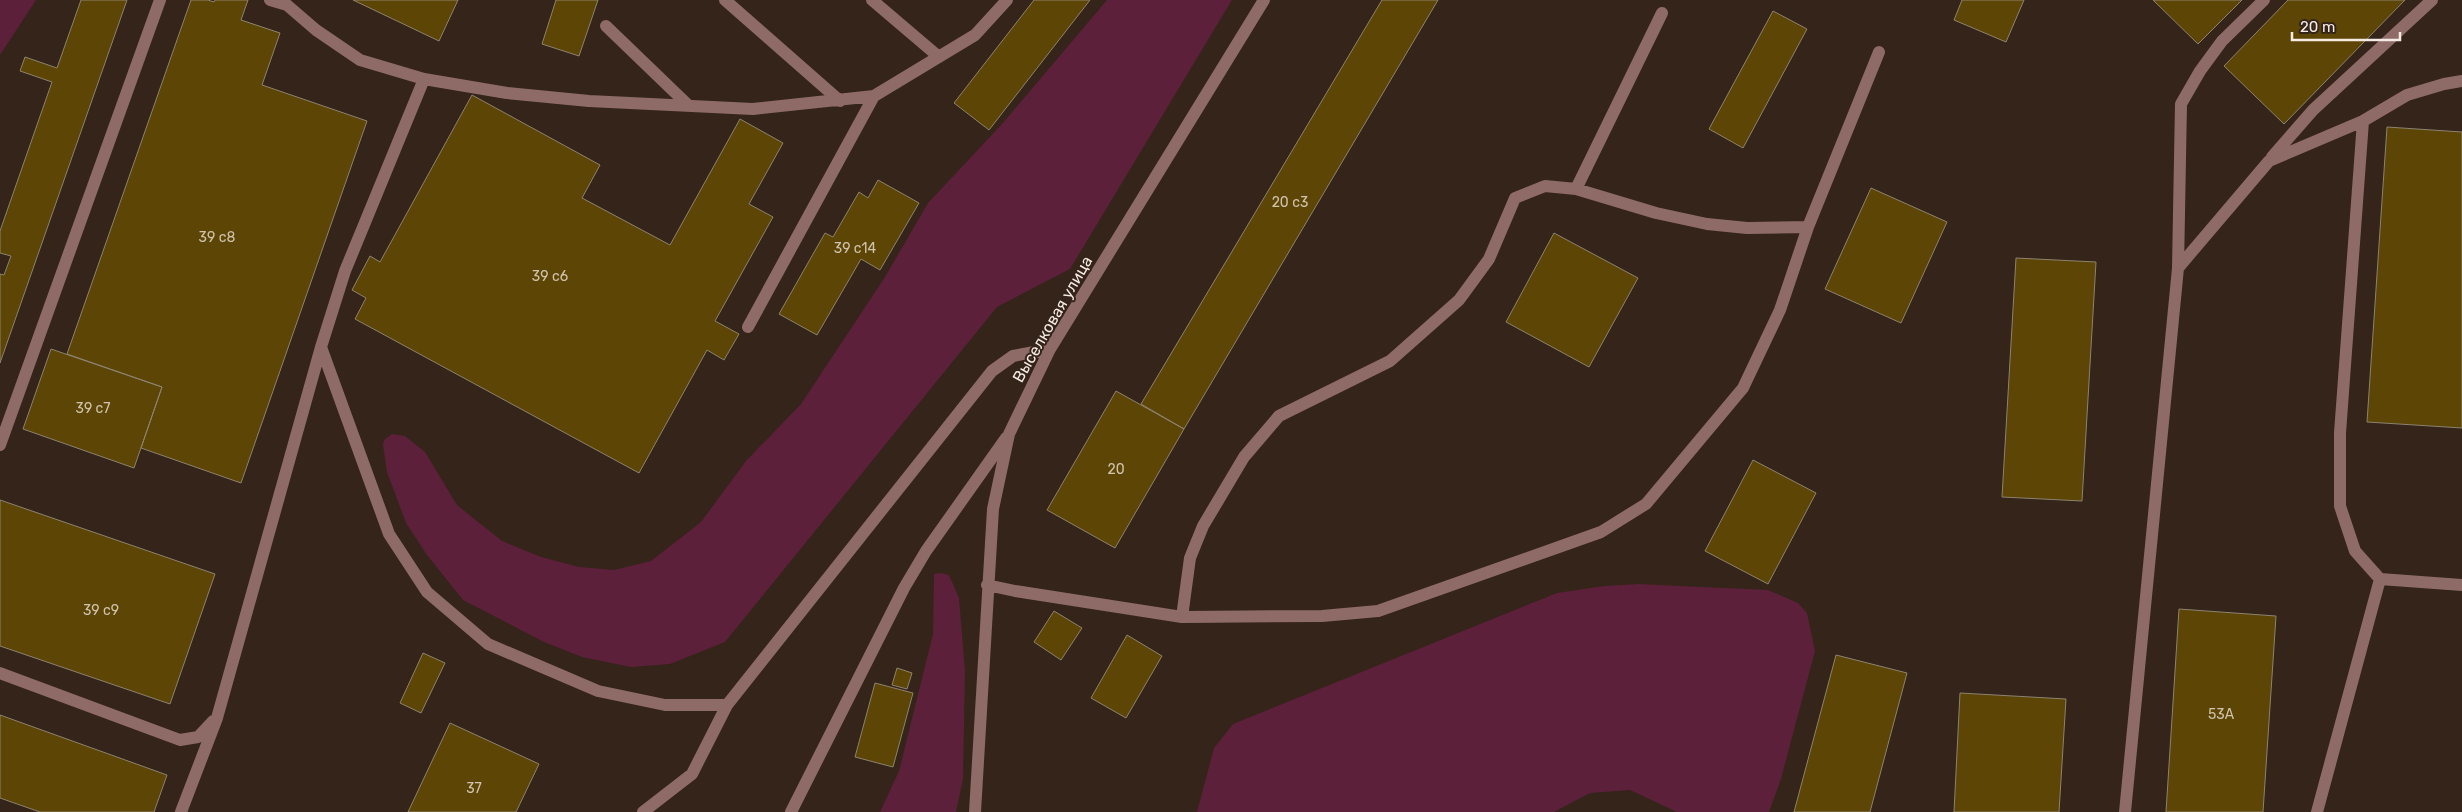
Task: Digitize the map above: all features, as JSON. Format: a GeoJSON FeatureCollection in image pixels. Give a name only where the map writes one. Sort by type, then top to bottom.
{"type":"FeatureCollection","features":[{"type":"Feature","properties":{"kind":"street"},"geometry":{"type":"LineString","coordinates":[[0,446],[160,0]]}},
{"type":"Feature","properties":{"kind":"street"},"geometry":{"type":"LineString","coordinates":[[270,0],[287,5],[316,30],[360,60],[424,79],[507,93],[570,99],[753,109],[874,96],[975,35],[1007,0]]}},
{"type":"Feature","properties":{"kind":"street"},"geometry":{"type":"LineString","coordinates":[[725,0],[840,101]]}},
{"type":"Feature","properties":{"kind":"street"},"geometry":{"type":"LineString","coordinates":[[872,0],[939,57]]}},
{"type":"Feature","properties":{"kind":"street","name":"Выселковая улица"},"geometry":{"type":"LineString","coordinates":[[975,812],[993,508],[1009,434],[1050,349],[1264,0]]}},
{"type":"Feature","properties":{"kind":"street"},"geometry":{"type":"LineString","coordinates":[[2125,812],[2178,268],[2181,104],[2200,71],[2222,41],[2264,0]]}},
{"type":"Feature","properties":{"kind":"street"},"geometry":{"type":"LineString","coordinates":[[2178,268],[2313,110],[2432,0]]}},
{"type":"Feature","properties":{"kind":"street"},"geometry":{"type":"LineString","coordinates":[[1576,189],[1662,13]]}},
{"type":"Feature","properties":{"kind":"street"},"geometry":{"type":"LineString","coordinates":[[606,26],[688,105]]}},
{"type":"Feature","properties":{"kind":"street"},"geometry":{"type":"LineString","coordinates":[[987,585],[1182,617],[1322,616],[1378,611],[1601,532],[1646,504],[1742,388],[1780,310],[1808,227],[1879,52]]}},
{"type":"Feature","properties":{"kind":"street"},"geometry":{"type":"LineString","coordinates":[[181,812],[217,718],[321,347],[345,271],[424,79]]}},
{"type":"Feature","properties":{"kind":"street"},"geometry":{"type":"LineString","coordinates":[[2269,161],[2363,121],[2407,95],[2444,84],[2462,81]]}},
{"type":"Feature","properties":{"kind":"street"},"geometry":{"type":"LineString","coordinates":[[748,327],[874,96]]}},
{"type":"Feature","properties":{"kind":"street"},"geometry":{"type":"LineString","coordinates":[[2363,121],[2340,433],[2340,506],[2355,551],[2380,579],[2462,585]]}},
{"type":"Feature","properties":{"kind":"street"},"geometry":{"type":"LineString","coordinates":[[1182,617],[1190,558],[1203,526],[1244,457],[1279,416],[1390,361],[1459,300],[1490,259],[1515,198],[1545,186],[1576,189],[1656,213],[1707,224],[1747,228],[1808,227]]}},
{"type":"Feature","properties":{"kind":"street"},"geometry":{"type":"LineString","coordinates":[[321,347],[389,534],[426,592],[488,644],[598,690],[665,705],[727,705]]}},
{"type":"Feature","properties":{"kind":"street"},"geometry":{"type":"LineString","coordinates":[[642,812],[692,774],[727,705],[992,371],[1013,356],[1050,349]]}},
{"type":"Feature","properties":{"kind":"street"},"geometry":{"type":"LineString","coordinates":[[791,812],[904,588],[926,551],[1009,434]]}},
{"type":"Feature","properties":{"kind":"street"},"geometry":{"type":"LineString","coordinates":[[2317,812],[2380,579]]}},
{"type":"Feature","properties":{"kind":"street"},"geometry":{"type":"LineString","coordinates":[[0,673],[180,740],[198,737],[217,718]]}},
{"type":"Feature","properties":{"kind":"shaded area"},"geometry":{"type":"Polygon","coordinates":[[[0,0],[36,0],[0,55],[0,0]]]}},
{"type":"Feature","properties":{"kind":"shaded area"},"geometry":{"type":"Polygon","coordinates":[[[1107,0],[1232,0],[1070,269],[997,307],[725,642],[670,664],[631,667],[582,657],[544,642],[463,600],[427,555],[406,523],[387,472],[384,440],[392,434],[405,436],[425,452],[457,505],[502,541],[541,557],[579,567],[614,570],[651,561],[701,522],[746,461],[801,404],[885,277],[928,203],[1002,124],[1107,0]]]}},
{"type":"Feature","properties":{"kind":"shaded area"},"geometry":{"type":"Polygon","coordinates":[[[934,574],[949,575],[959,598],[965,670],[963,779],[956,812],[880,812],[899,771],[933,634],[934,574]]]}},
{"type":"Feature","properties":{"kind":"shaded area"},"geometry":{"type":"Polygon","coordinates":[[[1638,584],[1768,590],[1798,603],[1807,613],[1815,651],[1781,779],[1769,812],[1677,812],[1630,790],[1590,793],[1554,812],[1197,812],[1214,748],[1233,724],[1557,593],[1604,586],[1638,584]]]}},
{"type":"Feature","properties":{"kind":"building"},"geometry":{"type":"Polygon","coordinates":[[[81,0],[127,0],[0,363],[0,274],[4,275],[11,256],[0,253],[0,231],[52,82],[20,71],[25,57],[57,68],[81,0]]]}},
{"type":"Feature","properties":{"kind":"building"},"geometry":{"type":"Polygon","coordinates":[[[191,0],[214,2],[215,0],[248,0],[241,20],[280,33],[262,85],[367,121],[241,483],[141,448],[162,387],[67,354],[191,0]]]}},
{"type":"Feature","properties":{"kind":"building"},"geometry":{"type":"Polygon","coordinates":[[[353,0],[458,0],[439,41],[353,0]]]}},
{"type":"Feature","properties":{"kind":"building"},"geometry":{"type":"Polygon","coordinates":[[[556,0],[598,0],[579,56],[542,44],[556,0]]]}},
{"type":"Feature","properties":{"kind":"building"},"geometry":{"type":"Polygon","coordinates":[[[1034,0],[1090,0],[989,130],[954,103],[1034,0]]]}},
{"type":"Feature","properties":{"kind":"building"},"geometry":{"type":"Polygon","coordinates":[[[1382,0],[1438,0],[1184,429],[1141,404],[1382,0]]]}},
{"type":"Feature","properties":{"kind":"building"},"geometry":{"type":"Polygon","coordinates":[[[1962,0],[2024,0],[2006,42],[1954,20],[1962,0]]]}},
{"type":"Feature","properties":{"kind":"building"},"geometry":{"type":"Polygon","coordinates":[[[2153,0],[2242,0],[2198,44],[2153,0]]]}},
{"type":"Feature","properties":{"kind":"building"},"geometry":{"type":"Polygon","coordinates":[[[2288,0],[2405,0],[2284,124],[2224,66],[2288,0]]]}},
{"type":"Feature","properties":{"kind":"building"},"geometry":{"type":"Polygon","coordinates":[[[1773,11],[1807,29],[1743,148],[1709,129],[1773,11]]]}},
{"type":"Feature","properties":{"kind":"building"},"geometry":{"type":"Polygon","coordinates":[[[472,95],[600,165],[582,198],[670,245],[740,119],[783,143],[749,204],[773,217],[715,321],[739,334],[724,360],[707,350],[639,473],[355,319],[366,298],[352,290],[370,256],[380,262],[472,95]]]}},
{"type":"Feature","properties":{"kind":"building"},"geometry":{"type":"Polygon","coordinates":[[[2387,127],[2462,132],[2462,428],[2367,422],[2387,127]]]}},
{"type":"Feature","properties":{"kind":"building"},"geometry":{"type":"Polygon","coordinates":[[[878,180],[919,203],[880,270],[861,259],[817,335],[779,314],[825,233],[833,237],[859,192],[868,198],[878,180]]]}},
{"type":"Feature","properties":{"kind":"building"},"geometry":{"type":"Polygon","coordinates":[[[1871,188],[1947,222],[1901,323],[1825,289],[1871,188]]]}},
{"type":"Feature","properties":{"kind":"building"},"geometry":{"type":"Polygon","coordinates":[[[1554,233],[1638,278],[1589,367],[1506,322],[1554,233]]]}},
{"type":"Feature","properties":{"kind":"building"},"geometry":{"type":"Polygon","coordinates":[[[2016,258],[2096,262],[2082,501],[2002,497],[2016,258]]]}},
{"type":"Feature","properties":{"kind":"building"},"geometry":{"type":"Polygon","coordinates":[[[51,349],[162,387],[134,468],[23,429],[51,349]]]}},
{"type":"Feature","properties":{"kind":"building"},"geometry":{"type":"Polygon","coordinates":[[[1116,391],[1184,429],[1115,548],[1047,510],[1116,391]]]}},
{"type":"Feature","properties":{"kind":"building"},"geometry":{"type":"Polygon","coordinates":[[[1753,460],[1816,493],[1768,584],[1705,551],[1753,460]]]}},
{"type":"Feature","properties":{"kind":"building"},"geometry":{"type":"Polygon","coordinates":[[[0,500],[215,574],[170,704],[0,646],[0,500]]]}},
{"type":"Feature","properties":{"kind":"building"},"geometry":{"type":"Polygon","coordinates":[[[2179,609],[2276,616],[2263,812],[2166,812],[2179,609]]]}},
{"type":"Feature","properties":{"kind":"building"},"geometry":{"type":"Polygon","coordinates":[[[1054,611],[1082,628],[1061,660],[1034,642],[1054,611]]]}},
{"type":"Feature","properties":{"kind":"building"},"geometry":{"type":"Polygon","coordinates":[[[1127,635],[1162,656],[1126,718],[1091,698],[1127,635]]]}},
{"type":"Feature","properties":{"kind":"building"},"geometry":{"type":"Polygon","coordinates":[[[423,653],[445,663],[421,713],[400,703],[423,653]]]}},
{"type":"Feature","properties":{"kind":"building"},"geometry":{"type":"Polygon","coordinates":[[[1836,655],[1907,673],[1870,812],[1794,812],[1836,655]]]}},
{"type":"Feature","properties":{"kind":"building"},"geometry":{"type":"Polygon","coordinates":[[[897,668],[912,673],[907,689],[892,685],[897,668]]]}},
{"type":"Feature","properties":{"kind":"building"},"geometry":{"type":"Polygon","coordinates":[[[875,683],[913,693],[893,767],[855,757],[875,683]]]}},
{"type":"Feature","properties":{"kind":"building"},"geometry":{"type":"Polygon","coordinates":[[[1960,693],[2066,699],[2059,812],[1954,812],[1960,693]]]}},
{"type":"Feature","properties":{"kind":"building"},"geometry":{"type":"Polygon","coordinates":[[[0,715],[167,775],[154,812],[40,812],[0,798],[0,715]]]}},
{"type":"Feature","properties":{"kind":"building"},"geometry":{"type":"Polygon","coordinates":[[[450,723],[539,764],[516,812],[408,812],[450,723]]]}}]}
